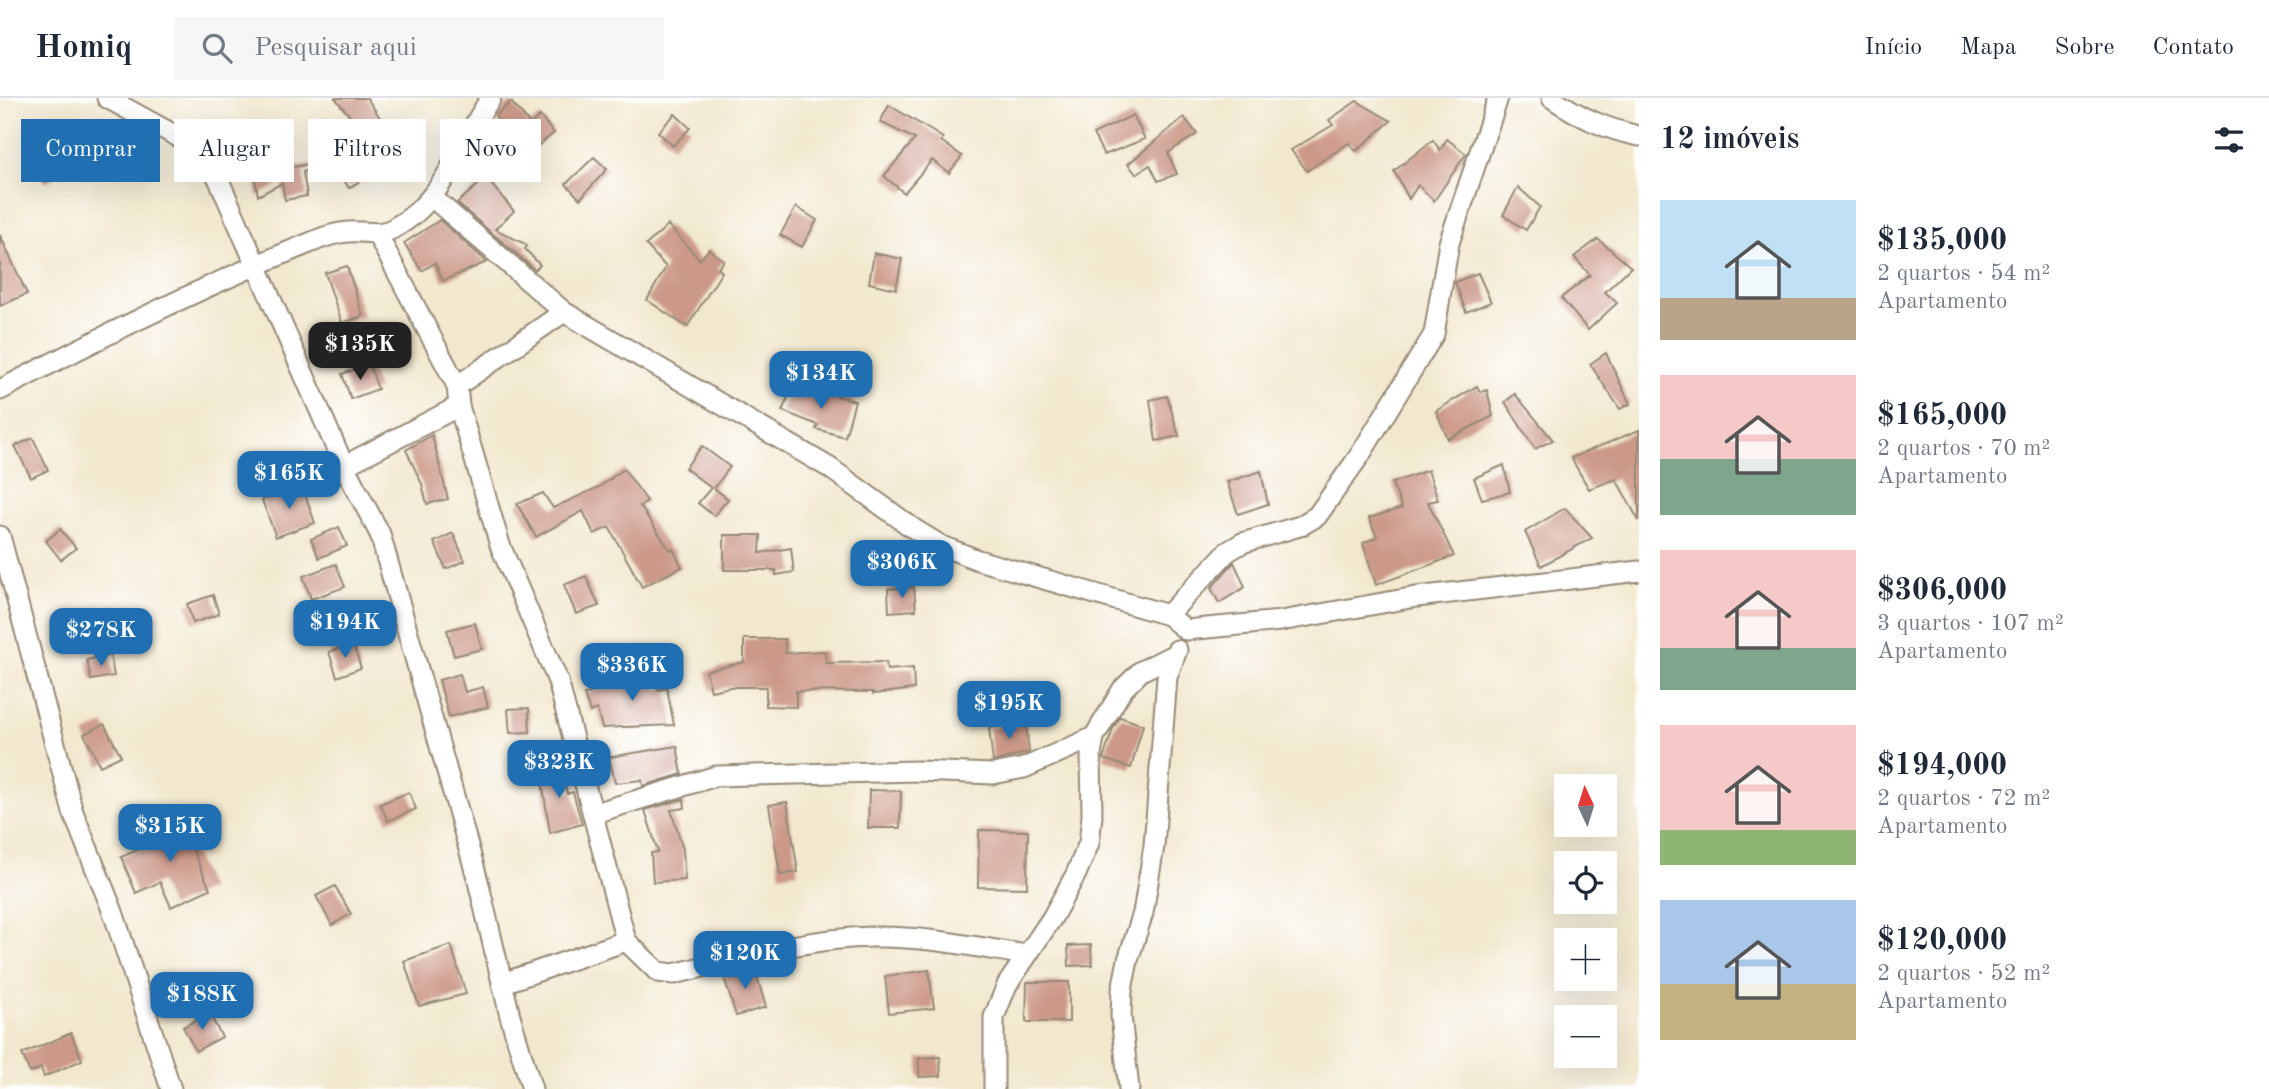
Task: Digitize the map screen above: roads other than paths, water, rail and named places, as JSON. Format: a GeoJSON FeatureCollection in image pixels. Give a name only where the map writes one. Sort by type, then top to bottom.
{"type":"FeatureCollection","features":[{"type":"Feature","properties":{"kind":"street"},"geometry":{"type":"LineString","coordinates":[[107,98],[180,138],[202,156],[218,178],[344,466],[380,534],[478,881],[533,1089]]}},
{"type":"Feature","properties":{"kind":"street"},"geometry":{"type":"LineString","coordinates":[[0,390],[119,327],[255,265],[327,236],[350,231],[377,234],[394,229],[433,198],[491,98]]}},
{"type":"Feature","properties":{"kind":"street"},"geometry":{"type":"LineString","coordinates":[[1168,615],[1227,552],[1241,543],[1300,526],[1317,516],[1360,455],[1434,334],[1449,243],[1498,98]]}},
{"type":"Feature","properties":{"kind":"street"},"geometry":{"type":"LineString","coordinates":[[1552,98],[1599,126],[1639,136]]}},
{"type":"Feature","properties":{"kind":"street"},"geometry":{"type":"LineString","coordinates":[[433,198],[564,312],[830,468],[942,546],[978,560],[1168,615],[1186,630],[1281,621],[1416,597],[1639,571]]}},
{"type":"Feature","properties":{"kind":"street"},"geometry":{"type":"LineString","coordinates":[[377,234],[457,386],[459,406],[499,545],[558,681],[595,813],[626,941],[658,972],[674,974],[781,947],[832,939],[875,937],[942,941],[1027,955]]}},
{"type":"Feature","properties":{"kind":"street"},"geometry":{"type":"LineString","coordinates":[[457,386],[564,312]]}},
{"type":"Feature","properties":{"kind":"street"},"geometry":{"type":"LineString","coordinates":[[344,466],[459,406]]}},
{"type":"Feature","properties":{"kind":"street"},"geometry":{"type":"LineString","coordinates":[[0,536],[73,812],[113,912],[171,1089]]}},
{"type":"Feature","properties":{"kind":"street"},"geometry":{"type":"LineString","coordinates":[[1129,1089],[1121,1016],[1122,990],[1143,913],[1154,846],[1167,677],[1186,630]]}},
{"type":"Feature","properties":{"kind":"street"},"geometry":{"type":"LineString","coordinates":[[995,1089],[994,1017],[1007,985],[1052,918],[1089,843],[1092,816],[1091,754],[1094,737],[1122,690],[1141,671],[1175,654]]}},
{"type":"Feature","properties":{"kind":"street"},"geometry":{"type":"LineString","coordinates":[[595,813],[716,776],[918,771],[993,774],[1024,768],[1094,737]]}},
{"type":"Feature","properties":{"kind":"street"},"geometry":{"type":"LineString","coordinates":[[503,983],[626,941]]}}]}
